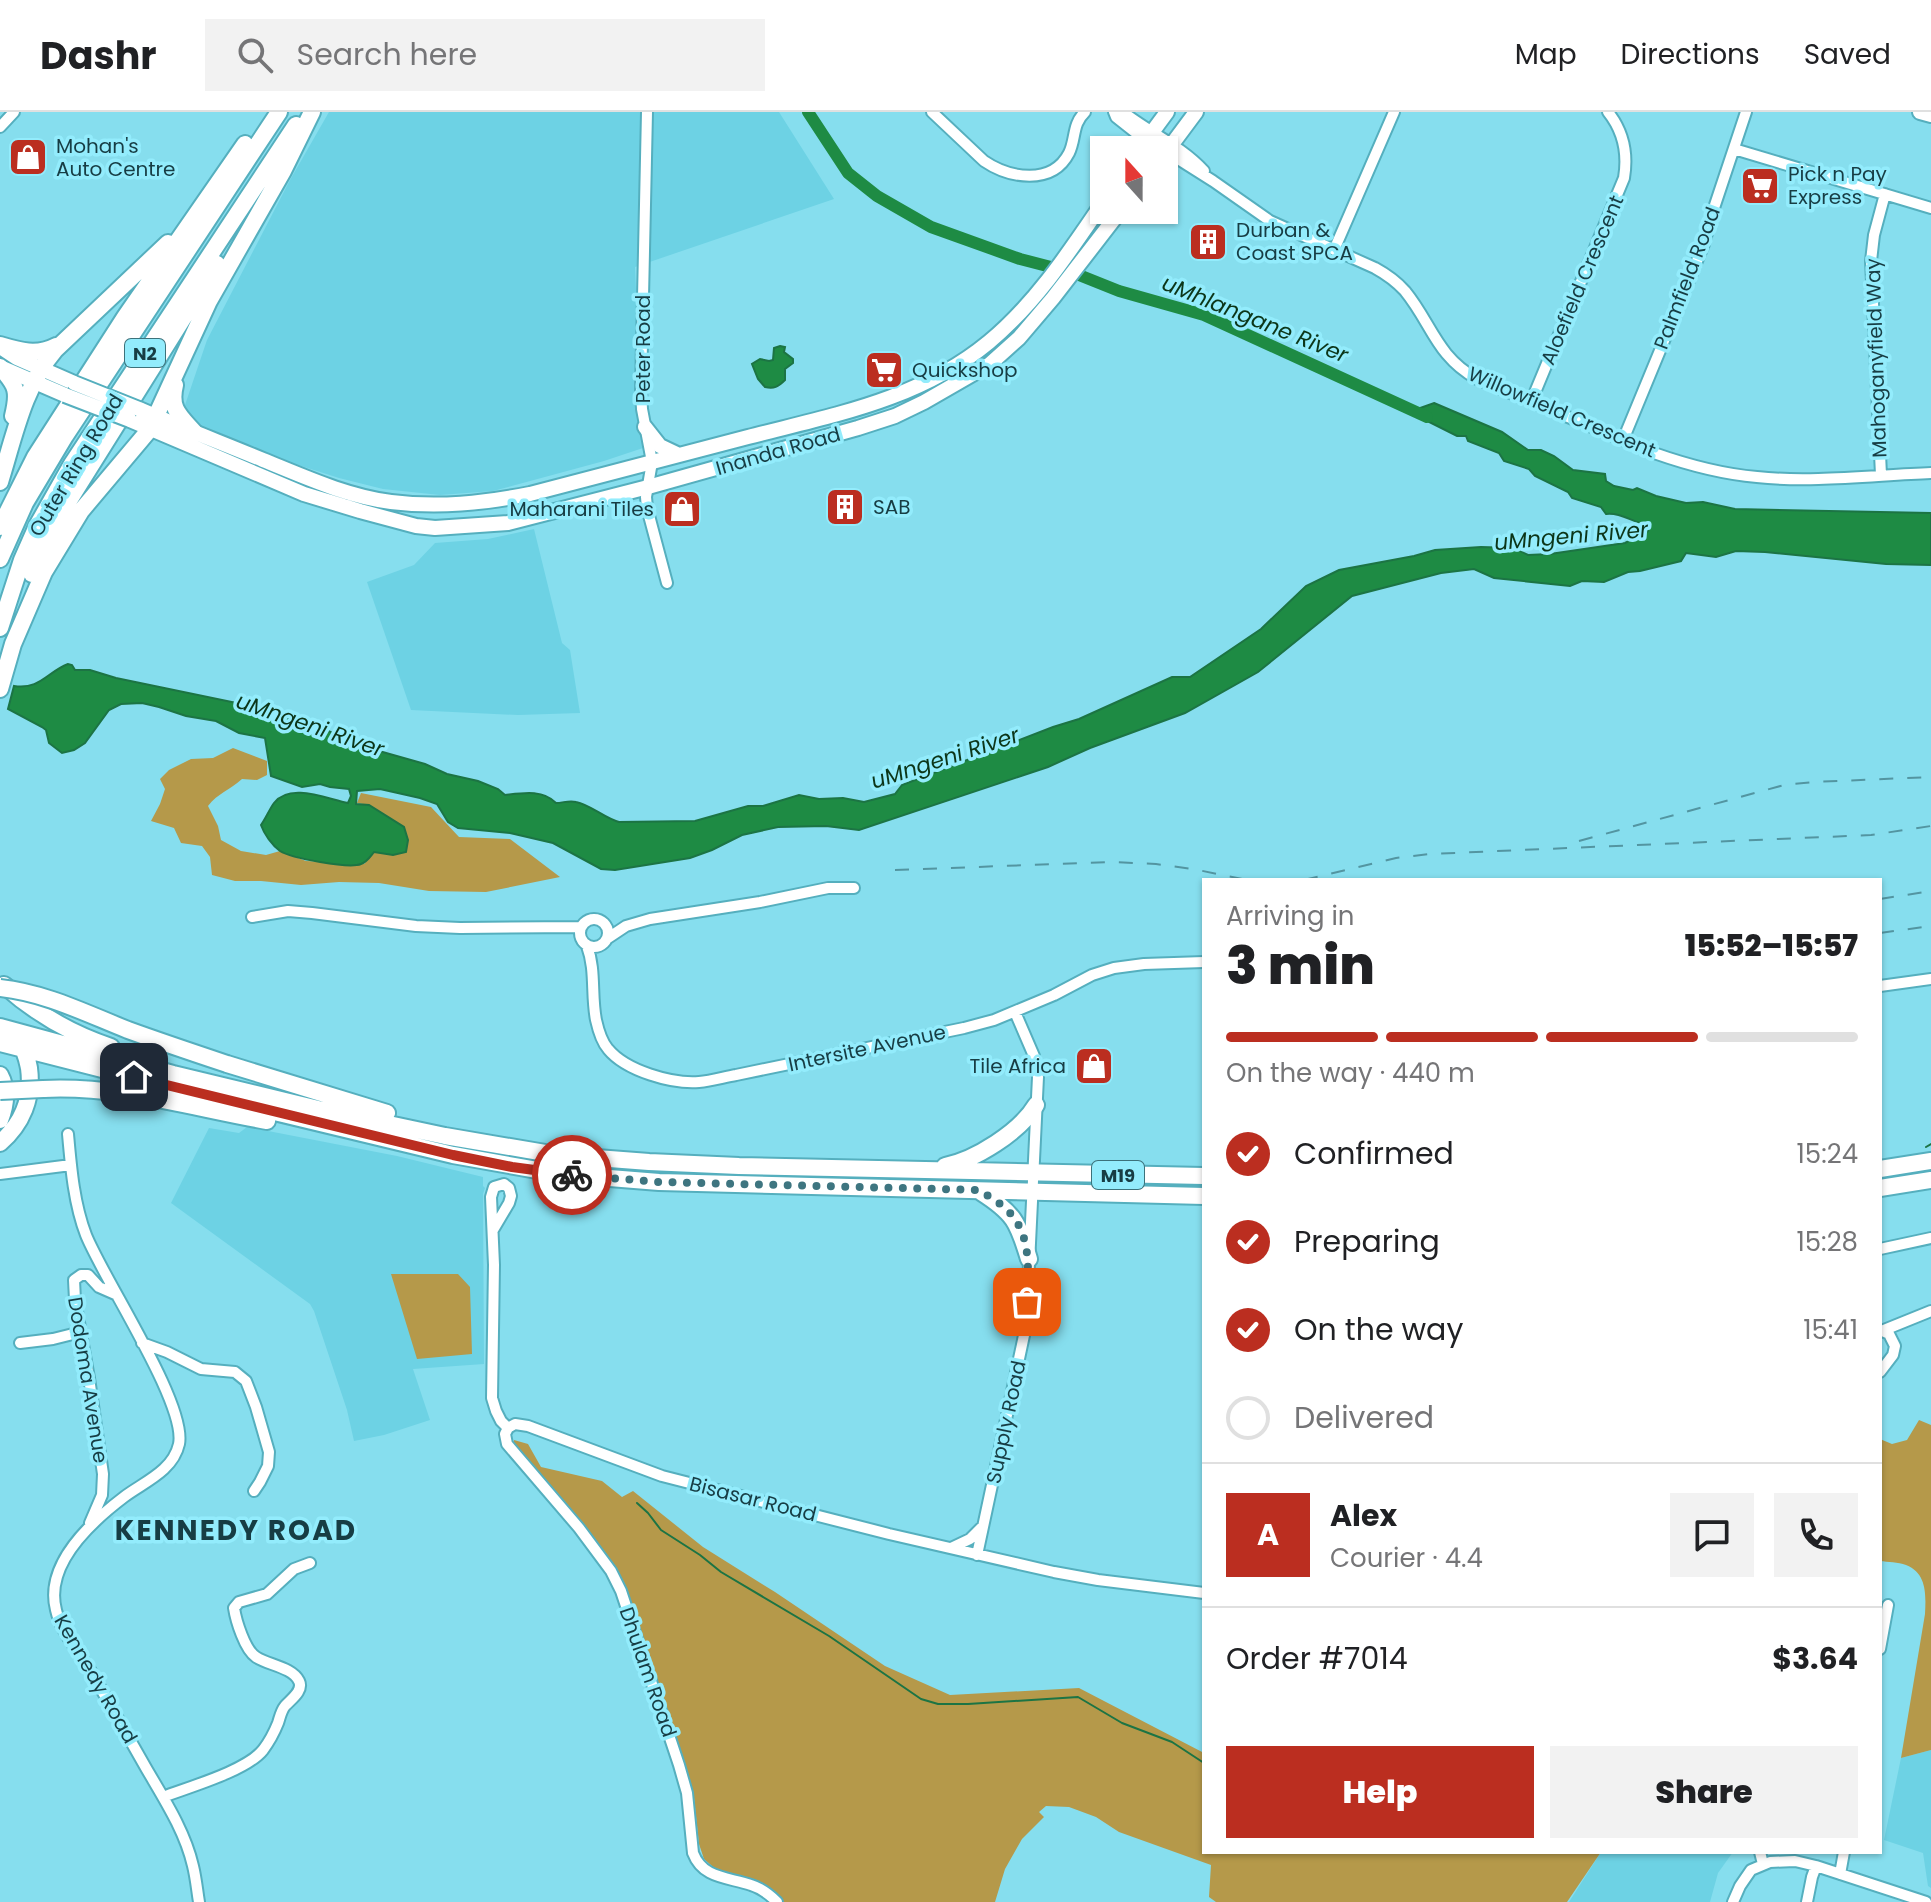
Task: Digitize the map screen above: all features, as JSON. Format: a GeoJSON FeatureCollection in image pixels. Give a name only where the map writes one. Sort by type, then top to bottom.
{"type":"FeatureCollection","features":[{"type":"Feature","properties":{"kind":"highway"},"geometry":{"type":"LineString","coordinates":[[0,527],[35,457],[125,317],[267,112]]}},
{"type":"Feature","properties":{"kind":"highway","name":"Outer Ring Road"},"geometry":{"type":"LineString","coordinates":[[0,559],[25,503],[65,436],[279,112]]}},
{"type":"Feature","properties":{"kind":"highway"},"geometry":{"type":"LineString","coordinates":[[0,628],[17,609],[81,511],[144,439],[209,301],[283,171],[308,116]]}},
{"type":"Feature","properties":{"kind":"highway"},"geometry":{"type":"LineString","coordinates":[[0,689],[13,644],[17,609],[34,567],[65,507],[308,116]]}},
{"type":"Feature","properties":{"kind":"highway"},"geometry":{"type":"LineString","coordinates":[[0,481],[37,376],[64,341],[197,213]]}},
{"type":"Feature","properties":{"kind":"highway"},"geometry":{"type":"LineString","coordinates":[[0,346],[35,353],[64,341]]}},
{"type":"Feature","properties":{"kind":"highway"},"geometry":{"type":"LineString","coordinates":[[0,367],[13,381],[17,397],[0,481]]}},
{"type":"Feature","properties":{"kind":"highway"},"geometry":{"type":"LineString","coordinates":[[179,368],[172,397],[175,425],[195,433]]}},
{"type":"Feature","properties":{"kind":"highway"},"geometry":{"type":"LineString","coordinates":[[0,981],[20,999],[54,1021],[104,1045],[235,1088]]}},
{"type":"Feature","properties":{"kind":"highway"},"geometry":{"type":"LineString","coordinates":[[0,988],[49,997],[127,1029],[344,1101],[417,1122],[572,1156]]}},
{"type":"Feature","properties":{"kind":"highway","name":"M19"},"geometry":{"type":"LineString","coordinates":[[1,1032],[445,1136],[543,1153],[649,1162],[1202,1176]]}},
{"type":"Feature","properties":{"kind":"highway","name":"M19"},"geometry":{"type":"LineString","coordinates":[[1,1032],[24,1049],[328,1126],[512,1167],[618,1179],[803,1187],[1202,1196]]}},
{"type":"Feature","properties":{"kind":"highway"},"geometry":{"type":"LineString","coordinates":[[0,1143],[18,1123],[29,1097],[30,1076],[24,1049]]}},
{"type":"Feature","properties":{"kind":"highway"},"geometry":{"type":"LineString","coordinates":[[0,1075],[6,1093],[0,1120]]}},
{"type":"Feature","properties":{"kind":"highway"},"geometry":{"type":"LineString","coordinates":[[0,1091],[94,1090],[292,1125],[328,1126]]}},
{"type":"Feature","properties":{"kind":"highway"},"geometry":{"type":"LineString","coordinates":[[916,1171],[951,1165],[972,1156],[1017,1127],[1031,1115],[1036,1105]]}},
{"type":"Feature","properties":{"kind":"highway"},"geometry":{"type":"LineString","coordinates":[[1882,1169],[1931,1161]]}},
{"type":"Feature","properties":{"kind":"highway"},"geometry":{"type":"LineString","coordinates":[[1882,1188],[1931,1180]]}},
{"type":"Feature","properties":{"kind":"highway"},"geometry":{"type":"LineString","coordinates":[[979,1190],[1011,1214],[1018,1224],[1029,1259]]}},
{"type":"Feature","properties":{"kind":"main road"},"geometry":{"type":"LineString","coordinates":[[1150,136],[1167,112]]}},
{"type":"Feature","properties":{"kind":"main road"},"geometry":{"type":"LineString","coordinates":[[1177,136],[1196,112]]}},
{"type":"Feature","properties":{"kind":"main road"},"geometry":{"type":"LineString","coordinates":[[1920,112],[1931,115]]}},
{"type":"Feature","properties":{"kind":"main road","name":"Inanda Road"},"geometry":{"type":"LineString","coordinates":[[0,367],[37,376],[153,423],[175,425],[214,456],[322,500],[416,526],[435,528],[508,523],[858,428],[895,416],[938,394],[990,364],[1019,338],[1090,222]]}},
{"type":"Feature","properties":{"kind":"main road","name":"Inanda Road"},"geometry":{"type":"LineString","coordinates":[[195,433],[347,493],[392,502],[489,502],[530,494],[849,412],[902,394],[974,353],[1046,295],[1110,224]]}},
{"type":"Feature","properties":{"kind":"main road","name":"Inanda Road"},"geometry":{"type":"LineString","coordinates":[[0,346],[37,376]]}},
{"type":"Feature","properties":{"kind":"main road"},"geometry":{"type":"LineString","coordinates":[[645,427],[660,446],[679,455]]}},
{"type":"Feature","properties":{"kind":"street"},"geometry":{"type":"LineString","coordinates":[[0,127],[14,112]]}},
{"type":"Feature","properties":{"kind":"street","name":"Peter Road"},"geometry":{"type":"LineString","coordinates":[[647,112],[641,390],[652,462],[647,508],[667,583]]}},
{"type":"Feature","properties":{"kind":"street"},"geometry":{"type":"LineString","coordinates":[[932,112],[993,167],[1014,175],[1033,176],[1051,170],[1065,159],[1077,122],[1085,112]]}},
{"type":"Feature","properties":{"kind":"street","name":"Willowfield Crescent"},"geometry":{"type":"LineString","coordinates":[[1114,112],[1140,136]]}},
{"type":"Feature","properties":{"kind":"street","name":"Willowfield Crescent"},"geometry":{"type":"LineString","coordinates":[[1123,112],[1142,136]]}},
{"type":"Feature","properties":{"kind":"street"},"geometry":{"type":"LineString","coordinates":[[1334,250],[1394,112]]}},
{"type":"Feature","properties":{"kind":"street","name":"Aloefield Crescent"},"geometry":{"type":"LineString","coordinates":[[1531,402],[1624,178],[1625,148],[1618,127],[1608,112]]}},
{"type":"Feature","properties":{"kind":"street","name":"Palmfield Road"},"geometry":{"type":"LineString","coordinates":[[1623,440],[1704,244],[1746,113]]}},
{"type":"Feature","properties":{"kind":"street"},"geometry":{"type":"LineString","coordinates":[[1734,149],[1931,208]]}},
{"type":"Feature","properties":{"kind":"street","name":"Willowfield Crescent"},"geometry":{"type":"LineString","coordinates":[[1178,158],[1270,221],[1375,268],[1399,285],[1436,341],[1462,371],[1531,402],[1684,463],[1745,476],[1801,479],[1931,473]]}},
{"type":"Feature","properties":{"kind":"street","name":"Mahoganyfield Way"},"geometry":{"type":"LineString","coordinates":[[1881,475],[1871,261],[1885,194]]}},
{"type":"Feature","properties":{"kind":"street"},"geometry":{"type":"LineString","coordinates":[[626,926],[597,947],[587,946],[580,936],[581,927],[586,921],[595,919],[606,925],[626,926],[828,888],[854,888]]}},
{"type":"Feature","properties":{"kind":"street"},"geometry":{"type":"LineString","coordinates":[[252,917],[288,911],[416,926],[581,927]]}},
{"type":"Feature","properties":{"kind":"street"},"geometry":{"type":"LineString","coordinates":[[604,942],[608,931],[606,925]]}},
{"type":"Feature","properties":{"kind":"street","name":"Intersite Avenue"},"geometry":{"type":"LineString","coordinates":[[593,972],[604,942]]}},
{"type":"Feature","properties":{"kind":"street","name":"Intersite Avenue"},"geometry":{"type":"LineString","coordinates":[[587,946],[593,960],[596,1017],[609,1050],[635,1068],[658,1077],[699,1082],[964,1028],[1015,1012],[1092,975],[1114,968],[1202,962]]}},
{"type":"Feature","properties":{"kind":"street"},"geometry":{"type":"LineString","coordinates":[[1882,986],[1931,979]]}},
{"type":"Feature","properties":{"kind":"street","name":"Supply Road"},"geometry":{"type":"LineString","coordinates":[[977,1555],[1026,1326],[1038,1077],[1034,1056],[1015,1012]]}},
{"type":"Feature","properties":{"kind":"street","name":"Kennedy Road"},"geometry":{"type":"LineString","coordinates":[[68,1134],[77,1202],[85,1233],[175,1412],[180,1436],[179,1446],[165,1469],[124,1497],[88,1528],[66,1558],[54,1591],[56,1610],[185,1841],[199,1902]]}},
{"type":"Feature","properties":{"kind":"street"},"geometry":{"type":"LineString","coordinates":[[0,1174],[71,1165]]}},
{"type":"Feature","properties":{"kind":"street"},"geometry":{"type":"LineString","coordinates":[[493,1230],[492,1398],[496,1411],[508,1428]]}},
{"type":"Feature","properties":{"kind":"street"},"geometry":{"type":"LineString","coordinates":[[1882,1249],[1931,1238]]}},
{"type":"Feature","properties":{"kind":"street","name":"Dodoma Avenue"},"geometry":{"type":"LineString","coordinates":[[88,1528],[102,1495],[103,1474],[74,1290],[76,1278],[88,1275],[99,1287],[115,1294]]}},
{"type":"Feature","properties":{"kind":"street"},"geometry":{"type":"LineString","coordinates":[[1882,1330],[1931,1311]]}},
{"type":"Feature","properties":{"kind":"street"},"geometry":{"type":"LineString","coordinates":[[1882,1330],[1892,1337],[1895,1346],[1893,1355],[1882,1369]]}},
{"type":"Feature","properties":{"kind":"street"},"geometry":{"type":"LineString","coordinates":[[20,1343],[81,1332]]}},
{"type":"Feature","properties":{"kind":"street"},"geometry":{"type":"LineString","coordinates":[[142,1343],[201,1369],[235,1372],[246,1381],[269,1452],[268,1466],[254,1491]]}},
{"type":"Feature","properties":{"kind":"street","name":"Bisasar Road"},"geometry":{"type":"LineString","coordinates":[[508,1428],[515,1424],[528,1426],[662,1476],[949,1549],[1098,1580],[1202,1593]]}},
{"type":"Feature","properties":{"kind":"street","name":"Dhulam Road"},"geometry":{"type":"LineString","coordinates":[[508,1428],[505,1434],[507,1444],[602,1557],[621,1591],[687,1793],[696,1861],[710,1874],[753,1885],[777,1902]]}},
{"type":"Feature","properties":{"kind":"street"},"geometry":{"type":"LineString","coordinates":[[949,1549],[966,1541],[983,1526]]}},
{"type":"Feature","properties":{"kind":"street"},"geometry":{"type":"LineString","coordinates":[[163,1797],[245,1764],[270,1739],[283,1709],[296,1695],[300,1682],[279,1666],[258,1659],[253,1654],[238,1626],[234,1608],[239,1602],[267,1594],[291,1571],[310,1563]]}},
{"type":"Feature","properties":{"kind":"street"},"geometry":{"type":"LineString","coordinates":[[1882,1638],[1888,1605]]}},
{"type":"Feature","properties":{"kind":"street"},"geometry":{"type":"LineString","coordinates":[[1760,1854],[1763,1864]]}},
{"type":"Feature","properties":{"kind":"street"},"geometry":{"type":"LineString","coordinates":[[1840,1874],[1844,1854]]}},
{"type":"Feature","properties":{"kind":"street"},"geometry":{"type":"LineString","coordinates":[[1733,1902],[1747,1873],[1763,1864],[1795,1861],[1840,1874],[1894,1897],[1926,1902]]}},
{"type":"Feature","properties":{"kind":"street"},"geometry":{"type":"LineString","coordinates":[[1807,1902],[1816,1866]]}},
{"type":"Feature","properties":{"kind":"shaded area"},"geometry":{"type":"Polygon","coordinates":[[[329,112],[779,112],[834,199],[635,267],[643,448],[493,491],[440,495],[383,489],[270,456],[205,429],[184,408],[207,340],[329,112]]]}},
{"type":"Feature","properties":{"kind":"shaded area"},"geometry":{"type":"Polygon","coordinates":[[[534,529],[562,643],[570,650],[580,713],[518,715],[411,710],[367,582],[414,565],[435,543],[488,539],[534,529]]]}},
{"type":"Feature","properties":{"kind":"shaded area"},"geometry":{"type":"Polygon","coordinates":[[[233,748],[267,761],[267,775],[257,780],[242,779],[208,806],[221,840],[241,851],[266,855],[280,851],[306,861],[364,864],[374,852],[393,855],[385,816],[369,805],[357,803],[361,793],[431,807],[459,837],[510,839],[560,877],[486,892],[429,891],[379,883],[301,885],[235,881],[212,875],[210,857],[202,846],[181,843],[174,828],[151,821],[165,789],[160,779],[169,770],[191,759],[213,758],[233,748]]]}},
{"type":"Feature","properties":{"kind":"shaded area"},"geometry":{"type":"Polygon","coordinates":[[[247,1127],[397,1156],[483,1177],[484,1364],[413,1369],[430,1420],[354,1441],[347,1410],[310,1304],[171,1203],[209,1128],[239,1133],[247,1127]]]}},
{"type":"Feature","properties":{"kind":"shaded area"},"geometry":{"type":"Polygon","coordinates":[[[391,1274],[458,1274],[470,1287],[472,1354],[417,1359],[391,1274]]]}},
{"type":"Feature","properties":{"kind":"shaded area"},"geometry":{"type":"Polygon","coordinates":[[[1919,1420],[1931,1425],[1931,1750],[1901,1758],[1925,1614],[1925,1592],[1922,1579],[1913,1569],[1900,1563],[1882,1561],[1882,1440],[1892,1444],[1907,1440],[1919,1420]]]}},
{"type":"Feature","properties":{"kind":"shaded area"},"geometry":{"type":"Polygon","coordinates":[[[514,1440],[528,1444],[541,1467],[602,1481],[622,1497],[633,1491],[703,1547],[885,1666],[950,1695],[1079,1688],[1202,1752],[1202,1854],[1600,1854],[1567,1902],[1216,1902],[1209,1897],[1211,1865],[1119,1832],[1096,1817],[1069,1807],[1046,1806],[1039,1812],[1044,1817],[1022,1839],[1005,1869],[995,1902],[783,1902],[760,1884],[719,1872],[704,1859],[699,1844],[694,1798],[626,1593],[514,1440]]]}},
{"type":"Feature","properties":{"kind":"shaded area"},"geometry":{"type":"Polygon","coordinates":[[[1931,1750],[1931,1888],[1928,1886],[1923,1853],[1884,1840],[1901,1758],[1931,1750]]]}},
{"type":"Feature","properties":{"kind":"shaded area"},"geometry":{"type":"Polygon","coordinates":[[[1600,1854],[1732,1854],[1718,1873],[1710,1902],[1569,1902],[1600,1854]]]}},
{"type":"Feature","properties":{"kind":"water"},"geometry":{"type":"Polygon","coordinates":[[[785,347],[784,352],[793,359],[793,363],[785,369],[785,380],[778,386],[765,387],[752,364],[760,359],[773,360],[774,348],[785,347]]]}},
{"type":"Feature","properties":{"kind":"water","name":"uMngeni River"},"geometry":{"type":"Polygon","coordinates":[[[1434,403],[1502,432],[1528,450],[1541,450],[1554,456],[1573,470],[1605,474],[1606,481],[1614,486],[1637,488],[1686,503],[1703,502],[1735,509],[1931,513],[1931,565],[1736,551],[1716,557],[1686,553],[1681,561],[1628,572],[1604,582],[1582,581],[1570,586],[1494,578],[1474,569],[1441,573],[1352,596],[1258,672],[1185,713],[1048,767],[859,830],[826,826],[778,827],[742,835],[690,858],[615,870],[601,869],[553,843],[510,833],[458,828],[448,822],[437,804],[380,789],[357,791],[356,804],[369,805],[404,827],[408,840],[406,852],[393,855],[374,852],[365,862],[355,865],[296,857],[277,849],[262,828],[274,803],[281,797],[299,793],[348,803],[351,796],[349,789],[320,784],[302,787],[271,776],[265,738],[239,733],[216,721],[159,707],[142,703],[121,704],[109,710],[85,743],[62,753],[49,743],[46,730],[8,709],[14,686],[37,683],[68,664],[75,670],[90,670],[266,709],[281,717],[309,722],[372,749],[478,781],[505,795],[532,793],[556,803],[576,802],[619,822],[695,821],[799,795],[864,802],[895,794],[902,785],[1079,719],[1172,677],[1190,677],[1261,629],[1306,586],[1339,570],[1435,550],[1514,548],[1528,555],[1550,554],[1625,543],[1648,531],[1647,525],[1606,514],[1601,507],[1572,498],[1568,492],[1535,476],[1529,469],[1504,461],[1499,453],[1409,412],[1434,403]]]}},
{"type":"Feature","properties":{"kind":"waterway","name":"uMhlangane River"},"geometry":{"type":"LineString","coordinates":[[808,112],[848,173],[877,196],[931,227],[1020,259],[1074,273],[1119,291],[1204,315],[1427,417]]}},
{"type":"Feature","properties":{"kind":"waterway"},"geometry":{"type":"LineString","coordinates":[[1926,1147],[1931,1144]]}},
{"type":"Feature","properties":{"kind":"waterway"},"geometry":{"type":"LineString","coordinates":[[637,1503],[661,1530],[721,1572],[829,1636],[921,1699],[938,1704],[968,1704],[1078,1697],[1122,1723],[1172,1742],[1202,1762]]}},
{"type":"Feature","properties":{"kind":"railway"},"geometry":{"type":"LineString","coordinates":[[1579,841],[1784,785],[1931,777]]}},
{"type":"Feature","properties":{"kind":"railway"},"geometry":{"type":"LineString","coordinates":[[1312,878],[1396,858],[1429,854],[1871,835],[1931,826]]}},
{"type":"Feature","properties":{"kind":"railway"},"geometry":{"type":"LineString","coordinates":[[895,870],[1111,862],[1156,864],[1237,878]]}},
{"type":"Feature","properties":{"kind":"railway"},"geometry":{"type":"LineString","coordinates":[[1882,899],[1931,891]]}},
{"type":"Feature","properties":{"kind":"railway"},"geometry":{"type":"LineString","coordinates":[[1882,933],[1931,926]]}},
{"type":"Feature","properties":{"kind":"way so far"},"geometry":{"type":"LineString","coordinates":[[572,1175],[659,1182],[979,1190],[1011,1214],[1018,1224],[1029,1259],[1027,1302]]}},
{"type":"Feature","properties":{"kind":"place","name":"Mohan's Auto Centre"},"geometry":{"type":"Point","coordinates":[28,157]}},
{"type":"Feature","properties":{"kind":"place","name":"Pick n Pay Express"},"geometry":{"type":"Point","coordinates":[1760,186]}},
{"type":"Feature","properties":{"kind":"place","name":"Durban & Coast SPCA"},"geometry":{"type":"Point","coordinates":[1208,242]}},
{"type":"Feature","properties":{"kind":"place","name":"Quickshop"},"geometry":{"type":"Point","coordinates":[884,370]}},
{"type":"Feature","properties":{"kind":"place","name":"SAB"},"geometry":{"type":"Point","coordinates":[845,507]}},
{"type":"Feature","properties":{"kind":"place","name":"Maharani Tiles"},"geometry":{"type":"Point","coordinates":[682,509]}},
{"type":"Feature","properties":{"kind":"place","name":"Tile Africa"},"geometry":{"type":"Point","coordinates":[1094,1066]}},
{"type":"Feature","properties":{"kind":"district","name":"KENNEDY ROAD"},"geometry":{"type":"Point","coordinates":[236,1530]}},
{"type":"Feature","properties":{"kind":"route"},"geometry":{"type":"LineString","coordinates":[[134,1077],[453,1155],[572,1175]]}}]}
